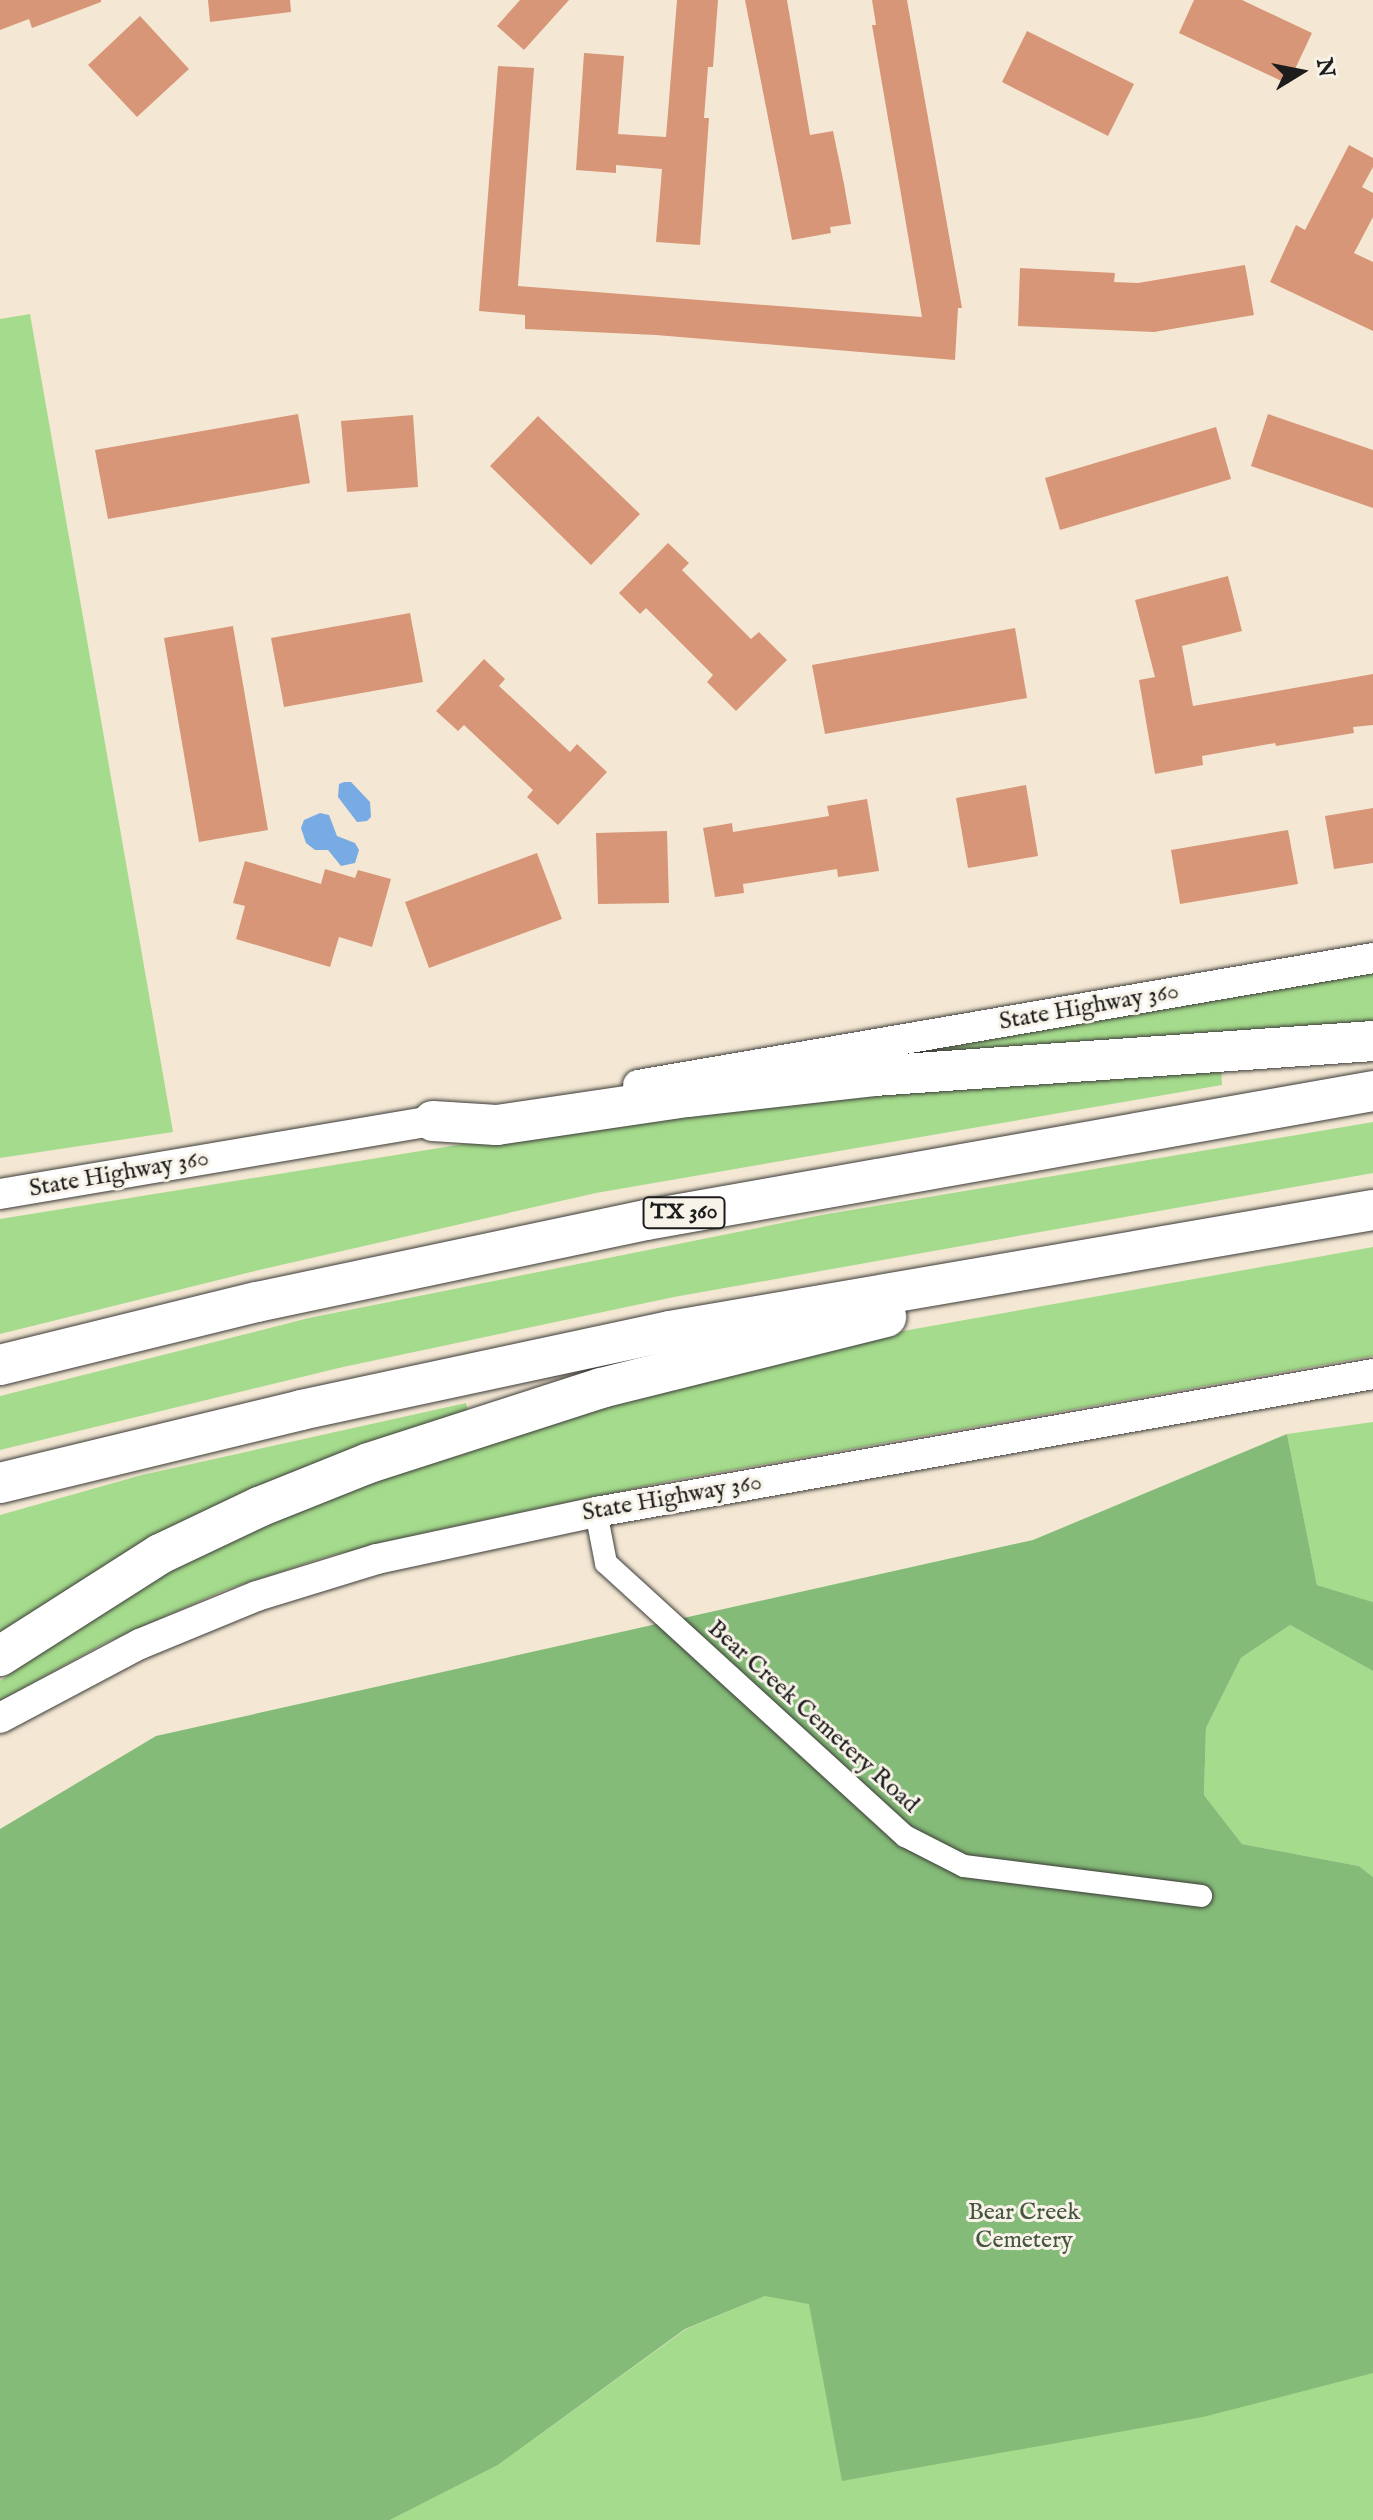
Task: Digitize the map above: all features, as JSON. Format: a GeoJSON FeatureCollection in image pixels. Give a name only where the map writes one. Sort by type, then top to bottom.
{"type":"FeatureCollection","features":[{"type":"Feature","properties":{"kind":"highway"},"geometry":{"type":"LineString","coordinates":[[433,1121],[497,1125],[687,1097],[874,1076],[1373,1041]]}},
{"type":"Feature","properties":{"kind":"highway","name":"TX 360"},"geometry":{"type":"LineString","coordinates":[[0,1365],[257,1302],[646,1220],[1373,1091]]}},
{"type":"Feature","properties":{"kind":"highway"},"geometry":{"type":"LineString","coordinates":[[0,1483],[463,1374],[670,1331],[961,1278],[1373,1210]]}},
{"type":"Feature","properties":{"kind":"highway"},"geometry":{"type":"LineString","coordinates":[[0,1656],[160,1554],[259,1507],[369,1463],[601,1388],[889,1316],[961,1278]]}},
{"type":"Feature","properties":{"kind":"main road","name":"State Highway 360"},"geometry":{"type":"LineString","coordinates":[[0,1194],[1373,958]]}},
{"type":"Feature","properties":{"kind":"main road","name":"State Highway 360"},"geometry":{"type":"LineString","coordinates":[[0,1718],[140,1644],[257,1596],[377,1559],[596,1512],[1373,1374]]}},
{"type":"Feature","properties":{"kind":"street","name":"Bear Creek Cemetery Road"},"geometry":{"type":"LineString","coordinates":[[596,1512],[606,1563],[905,1836],[964,1866],[1201,1896]]}},
{"type":"Feature","properties":{"kind":"green space"},"geometry":{"type":"Polygon","coordinates":[[[30,314],[173,1132],[0,1158],[0,319],[30,314]]]}},
{"type":"Feature","properties":{"kind":"green space"},"geometry":{"type":"Polygon","coordinates":[[[1373,972],[1373,1026],[917,1060],[917,1048],[1373,972]]]}},
{"type":"Feature","properties":{"kind":"green space"},"geometry":{"type":"Polygon","coordinates":[[[1221,1067],[1222,1085],[596,1193],[259,1270],[0,1334],[0,1219],[742,1099],[1221,1067]]]}},
{"type":"Feature","properties":{"kind":"green space"},"geometry":{"type":"Polygon","coordinates":[[[1373,1122],[1373,1173],[674,1297],[343,1367],[0,1450],[0,1396],[309,1318],[822,1215],[1373,1122]]]}},
{"type":"Feature","properties":{"kind":"green space"},"geometry":{"type":"Polygon","coordinates":[[[1373,1247],[1373,1356],[670,1481],[432,1531],[326,1557],[225,1590],[103,1644],[0,1701],[0,1681],[10,1674],[6,1665],[187,1555],[436,1452],[808,1348],[1373,1247]]]}},
{"type":"Feature","properties":{"kind":"green space"},"geometry":{"type":"Polygon","coordinates":[[[466,1403],[469,1416],[0,1642],[0,1515],[142,1475],[466,1403]]]}},
{"type":"Feature","properties":{"kind":"green space"},"geometry":{"type":"Polygon","coordinates":[[[1373,1422],[1373,1602],[1317,1585],[1287,1434],[1373,1422]]]}},
{"type":"Feature","properties":{"kind":"green space","name":"Bear Creek Cemetery"},"geometry":{"type":"Polygon","coordinates":[[[1287,1434],[1317,1585],[1373,1602],[1373,1671],[1290,1625],[1241,1658],[1206,1728],[1204,1795],[1242,1844],[1359,1866],[1373,1877],[1373,2373],[1203,2417],[842,2481],[809,2304],[765,2296],[685,2329],[498,2465],[390,2520],[0,2520],[0,1829],[156,1736],[1033,1540],[1287,1434]]]}},
{"type":"Feature","properties":{"kind":"green space"},"geometry":{"type":"Polygon","coordinates":[[[1290,1625],[1373,1671],[1373,1877],[1359,1866],[1242,1844],[1204,1795],[1206,1728],[1241,1658],[1290,1625]]]}},
{"type":"Feature","properties":{"kind":"green space"},"geometry":{"type":"Polygon","coordinates":[[[1373,2224],[1373,2520],[390,2520],[498,2465],[686,2329],[765,2296],[1373,2224]]]}},
{"type":"Feature","properties":{"kind":"water"},"geometry":{"type":"Polygon","coordinates":[[[351,782],[370,802],[371,817],[367,821],[357,822],[338,797],[339,784],[351,782]]]}},
{"type":"Feature","properties":{"kind":"water"},"geometry":{"type":"Polygon","coordinates":[[[320,813],[329,815],[337,836],[355,843],[359,850],[355,863],[341,866],[328,850],[315,850],[306,843],[301,828],[304,820],[320,813]]]}},
{"type":"Feature","properties":{"kind":"building"},"geometry":{"type":"Polygon","coordinates":[[[0,0],[101,2],[32,28],[29,19],[0,30],[0,0]]]}},
{"type":"Feature","properties":{"kind":"building"},"geometry":{"type":"Polygon","coordinates":[[[208,0],[290,0],[291,12],[210,22],[208,0]]]}},
{"type":"Feature","properties":{"kind":"building"},"geometry":{"type":"Polygon","coordinates":[[[520,0],[569,0],[524,50],[497,26],[520,0]]]}},
{"type":"Feature","properties":{"kind":"building"},"geometry":{"type":"Polygon","coordinates":[[[677,0],[718,0],[713,67],[708,67],[704,118],[709,118],[700,245],[656,242],[662,169],[616,165],[616,173],[576,170],[584,53],[624,56],[618,134],[666,137],[677,0]]]}},
{"type":"Feature","properties":{"kind":"building"},"geometry":{"type":"Polygon","coordinates":[[[745,0],[787,0],[810,135],[833,131],[844,184],[851,224],[830,227],[831,233],[792,240],[745,0]]]}},
{"type":"Feature","properties":{"kind":"building"},"geometry":{"type":"Polygon","coordinates":[[[872,0],[907,0],[962,308],[958,308],[955,360],[656,335],[525,329],[525,315],[479,311],[498,66],[534,68],[518,286],[922,317],[872,25],[876,25],[872,0]]]}},
{"type":"Feature","properties":{"kind":"building"},"geometry":{"type":"Polygon","coordinates":[[[1194,0],[1242,0],[1312,33],[1288,84],[1179,33],[1194,0]]]}},
{"type":"Feature","properties":{"kind":"building"},"geometry":{"type":"Polygon","coordinates":[[[140,16],[189,69],[137,117],[88,65],[140,16]]]}},
{"type":"Feature","properties":{"kind":"building"},"geometry":{"type":"Polygon","coordinates":[[[1027,31],[1134,84],[1108,136],[1002,82],[1027,31]]]}},
{"type":"Feature","properties":{"kind":"building"},"geometry":{"type":"Polygon","coordinates":[[[1349,145],[1373,158],[1373,167],[1362,187],[1373,193],[1373,217],[1354,253],[1373,262],[1373,331],[1270,282],[1296,225],[1305,230],[1349,145]]]}},
{"type":"Feature","properties":{"kind":"building"},"geometry":{"type":"Polygon","coordinates":[[[1245,265],[1254,315],[1154,332],[1018,326],[1020,268],[1115,273],[1114,282],[1138,283],[1245,265]]]}},
{"type":"Feature","properties":{"kind":"building"},"geometry":{"type":"Polygon","coordinates":[[[298,414],[310,483],[108,519],[95,450],[298,414]]]}},
{"type":"Feature","properties":{"kind":"building"},"geometry":{"type":"Polygon","coordinates":[[[1268,414],[1373,450],[1373,508],[1251,466],[1268,414]]]}},
{"type":"Feature","properties":{"kind":"building"},"geometry":{"type":"Polygon","coordinates":[[[413,415],[418,487],[347,492],[341,421],[413,415]]]}},
{"type":"Feature","properties":{"kind":"building"},"geometry":{"type":"Polygon","coordinates":[[[538,416],[640,514],[591,565],[490,466],[538,416]]]}},
{"type":"Feature","properties":{"kind":"building"},"geometry":{"type":"Polygon","coordinates":[[[1216,427],[1231,479],[1060,530],[1045,478],[1216,427]]]}},
{"type":"Feature","properties":{"kind":"building"},"geometry":{"type":"Polygon","coordinates":[[[668,543],[689,563],[682,570],[751,639],[759,632],[787,660],[736,711],[707,682],[713,675],[646,608],[640,614],[619,593],[668,543]]]}},
{"type":"Feature","properties":{"kind":"building"},"geometry":{"type":"Polygon","coordinates":[[[1228,576],[1242,631],[1182,646],[1193,706],[1373,674],[1373,725],[1353,727],[1354,733],[1202,756],[1203,765],[1155,774],[1139,680],[1155,677],[1135,600],[1228,576]]]}},
{"type":"Feature","properties":{"kind":"building"},"geometry":{"type":"Polygon","coordinates":[[[410,613],[423,682],[284,707],[271,638],[410,613]]]}},
{"type":"Feature","properties":{"kind":"building"},"geometry":{"type":"Polygon","coordinates":[[[233,626],[268,830],[199,842],[164,638],[233,626]]]}},
{"type":"Feature","properties":{"kind":"building"},"geometry":{"type":"Polygon","coordinates":[[[1015,628],[1027,698],[825,734],[812,665],[1015,628]]]}},
{"type":"Feature","properties":{"kind":"building"},"geometry":{"type":"Polygon","coordinates":[[[484,659],[505,679],[499,686],[570,752],[577,744],[607,772],[558,825],[527,797],[533,790],[464,725],[458,731],[436,711],[484,659]]]}},
{"type":"Feature","properties":{"kind":"building"},"geometry":{"type":"Polygon","coordinates":[[[1026,785],[1038,856],[968,868],[956,798],[1026,785]]]}},
{"type":"Feature","properties":{"kind":"building"},"geometry":{"type":"Polygon","coordinates":[[[867,799],[879,871],[838,877],[837,869],[743,884],[744,893],[715,897],[703,828],[732,823],[733,832],[829,816],[827,806],[867,799]]]}},
{"type":"Feature","properties":{"kind":"building"},"geometry":{"type":"Polygon","coordinates":[[[1373,808],[1373,863],[1334,869],[1325,816],[1373,808]]]}},
{"type":"Feature","properties":{"kind":"building"},"geometry":{"type":"Polygon","coordinates":[[[1288,830],[1298,884],[1180,904],[1171,850],[1288,830]]]}},
{"type":"Feature","properties":{"kind":"building"},"geometry":{"type":"Polygon","coordinates":[[[667,831],[669,903],[598,904],[596,833],[667,831]]]}},
{"type":"Feature","properties":{"kind":"building"},"geometry":{"type":"Polygon","coordinates":[[[537,853],[562,919],[429,968],[405,902],[537,853]]]}},
{"type":"Feature","properties":{"kind":"building"},"geometry":{"type":"Polygon","coordinates":[[[245,861],[321,884],[325,869],[355,878],[358,870],[391,879],[372,947],[339,937],[330,967],[236,939],[245,906],[233,903],[245,861]]]}}]}
